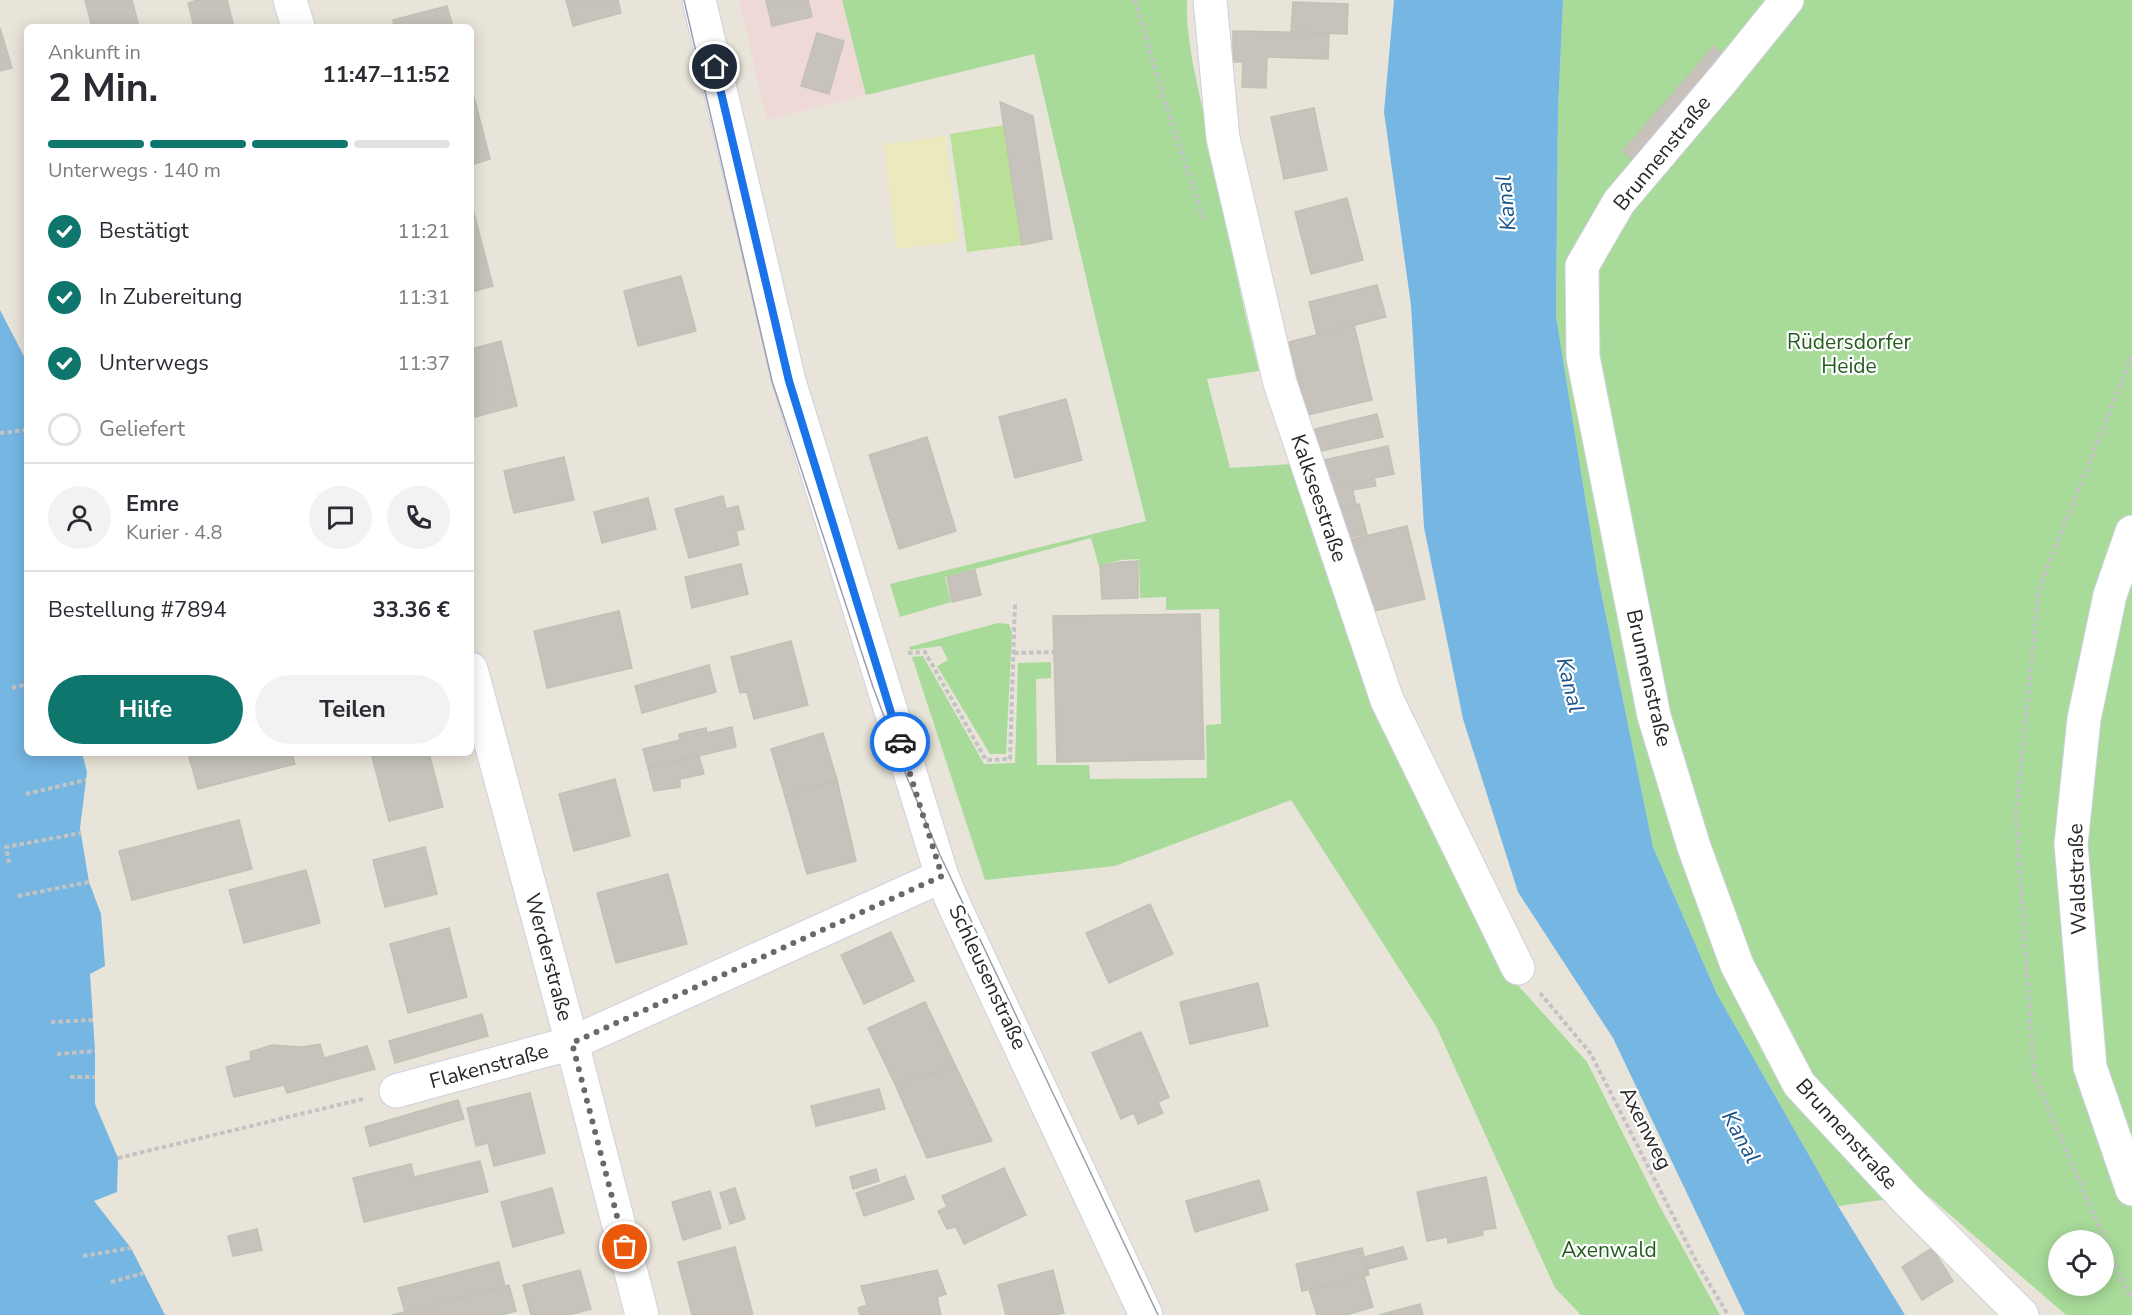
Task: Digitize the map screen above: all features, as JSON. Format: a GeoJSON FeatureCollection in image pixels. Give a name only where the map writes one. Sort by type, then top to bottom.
{"type":"FeatureCollection","features":[{"type":"Feature","properties":{"kind":"street"},"geometry":{"type":"LineString","coordinates":[[290,0],[297,24]]}},
{"type":"Feature","properties":{"kind":"street","name":"Schleusenstraße"},"geometry":{"type":"LineString","coordinates":[[699,0],[789,381],[942,876],[1146,1315]]}},
{"type":"Feature","properties":{"kind":"street","name":"Kalkseestraße"},"geometry":{"type":"LineString","coordinates":[[1210,0],[1223,138],[1280,382],[1387,700],[1518,968]]}},
{"type":"Feature","properties":{"kind":"street","name":"Brunnenstraße"},"geometry":{"type":"LineString","coordinates":[[1787,0],[1619,201],[1582,266],[1583,357],[1654,716],[1694,847],[1737,965],[1799,1084],[1906,1199],[2022,1315]]}},
{"type":"Feature","properties":{"kind":"street","name":"Waldstraße"},"geometry":{"type":"LineString","coordinates":[[2132,531],[2110,595],[2084,719],[2071,844],[2090,1067],[2132,1189]]}},
{"type":"Feature","properties":{"kind":"street","name":"Werderstraße"},"geometry":{"type":"LineString","coordinates":[[474,680],[572,1043],[642,1315]]}},
{"type":"Feature","properties":{"kind":"street","name":"Flakenstraße"},"geometry":{"type":"LineString","coordinates":[[396,1091],[572,1043],[942,876]]}},
{"type":"Feature","properties":{"kind":"path"},"geometry":{"type":"LineString","coordinates":[[1135,0],[1164,99],[1205,224]]}},
{"type":"Feature","properties":{"kind":"path"},"geometry":{"type":"LineString","coordinates":[[0,433],[24,430]]}},
{"type":"Feature","properties":{"kind":"path"},"geometry":{"type":"LineString","coordinates":[[905,646],[907,653],[926,652],[986,759],[1010,759],[1015,604]]}},
{"type":"Feature","properties":{"kind":"path"},"geometry":{"type":"LineString","coordinates":[[1014,653],[1054,652]]}},
{"type":"Feature","properties":{"kind":"path"},"geometry":{"type":"LineString","coordinates":[[12,688],[24,685]]}},
{"type":"Feature","properties":{"kind":"path"},"geometry":{"type":"LineString","coordinates":[[26,794],[86,780]]}},
{"type":"Feature","properties":{"kind":"path"},"geometry":{"type":"LineString","coordinates":[[9,863],[6,847],[81,833]]}},
{"type":"Feature","properties":{"kind":"path"},"geometry":{"type":"LineString","coordinates":[[18,896],[88,882]]}},
{"type":"Feature","properties":{"kind":"path","name":"Axenweg"},"geometry":{"type":"LineString","coordinates":[[1518,968],[1591,1054],[1697,1263],[1728,1315]]}},
{"type":"Feature","properties":{"kind":"path"},"geometry":{"type":"LineString","coordinates":[[51,1022],[93,1020]]}},
{"type":"Feature","properties":{"kind":"path"},"geometry":{"type":"LineString","coordinates":[[57,1054],[95,1051]]}},
{"type":"Feature","properties":{"kind":"path"},"geometry":{"type":"LineString","coordinates":[[70,1077],[95,1077]]}},
{"type":"Feature","properties":{"kind":"path"},"geometry":{"type":"LineString","coordinates":[[118,1158],[396,1091]]}},
{"type":"Feature","properties":{"kind":"path"},"geometry":{"type":"LineString","coordinates":[[83,1256],[131,1248]]}},
{"type":"Feature","properties":{"kind":"path"},"geometry":{"type":"LineString","coordinates":[[111,1282],[144,1273]]}},
{"type":"Feature","properties":{"kind":"shaded area"},"geometry":{"type":"Polygon","coordinates":[[[739,0],[1187,0],[1186,15],[767,120],[739,0]]]}},
{"type":"Feature","properties":{"kind":"green space","name":"Axenwald"},"geometry":{"type":"Polygon","coordinates":[[[842,0],[1187,0],[1188,33],[1194,68],[1238,283],[1259,371],[1207,379],[1230,468],[1292,464],[1506,972],[1587,1062],[1658,1203],[1720,1315],[1581,1315],[1555,1288],[1436,1026],[1291,800],[1115,866],[985,880],[912,657],[923,656],[984,764],[1015,763],[1018,663],[1051,662],[1051,678],[1036,679],[1037,765],[1089,765],[1090,779],[1207,778],[1206,725],[1221,724],[1219,609],[1166,610],[1166,597],[1140,598],[1139,559],[1121,560],[1099,566],[1091,538],[945,577],[951,602],[900,617],[890,584],[1146,521],[1099,333],[1034,54],[866,95],[842,0]]]}},
{"type":"Feature","properties":{"kind":"green space","name":"Rüdersdorfer Heide"},"geometry":{"type":"Polygon","coordinates":[[[1563,0],[2132,0],[2132,1315],[2066,1315],[1926,1194],[1838,1206],[1717,994],[1653,847],[1598,577],[1556,316],[1558,111],[1563,0]]]}},
{"type":"Feature","properties":{"kind":"green space"},"geometry":{"type":"Polygon","coordinates":[[[1005,125],[1022,245],[967,252],[950,134],[1005,125]]]}},
{"type":"Feature","properties":{"kind":"green space"},"geometry":{"type":"Polygon","coordinates":[[[998,623],[1009,624],[1012,633],[1006,754],[990,754],[937,666],[948,660],[941,646],[910,650],[909,647],[998,623]]]}},
{"type":"Feature","properties":{"kind":"sand"},"geometry":{"type":"Polygon","coordinates":[[[946,136],[958,242],[896,249],[884,144],[946,136]]]}},
{"type":"Feature","properties":{"kind":"water","name":"Kanal"},"geometry":{"type":"Polygon","coordinates":[[[1394,0],[1563,0],[1558,111],[1556,316],[1598,577],[1653,847],[1717,994],[1838,1206],[1905,1315],[1745,1315],[1613,1038],[1518,892],[1463,719],[1424,527],[1411,305],[1384,112],[1394,0]]]}},
{"type":"Feature","properties":{"kind":"water"},"geometry":{"type":"Polygon","coordinates":[[[0,310],[24,356],[24,756],[83,756],[87,772],[80,828],[89,882],[101,914],[105,966],[90,974],[95,1051],[95,1104],[118,1158],[117,1192],[94,1201],[131,1248],[165,1315],[0,1315],[0,310]]]}},
{"type":"Feature","properties":{"kind":"building"},"geometry":{"type":"Polygon","coordinates":[[[85,0],[132,0],[138,24],[91,24],[85,0]]]}},
{"type":"Feature","properties":{"kind":"building"},"geometry":{"type":"Polygon","coordinates":[[[198,0],[227,0],[233,24],[193,24],[188,3],[198,0]]]}},
{"type":"Feature","properties":{"kind":"building"},"geometry":{"type":"Polygon","coordinates":[[[566,0],[618,0],[621,13],[573,26],[566,0]]]}},
{"type":"Feature","properties":{"kind":"building"},"geometry":{"type":"Polygon","coordinates":[[[766,0],[808,0],[812,17],[772,26],[766,0]]]}},
{"type":"Feature","properties":{"kind":"building"},"geometry":{"type":"Polygon","coordinates":[[[1293,2],[1348,4],[1347,34],[1291,32],[1293,2]]]}},
{"type":"Feature","properties":{"kind":"building"},"geometry":{"type":"Polygon","coordinates":[[[447,6],[452,24],[394,24],[393,20],[447,6]]]}},
{"type":"Feature","properties":{"kind":"building"},"geometry":{"type":"Polygon","coordinates":[[[0,28],[12,68],[0,71],[0,28]]]}},
{"type":"Feature","properties":{"kind":"building"},"geometry":{"type":"Polygon","coordinates":[[[1233,31],[1329,33],[1328,59],[1267,57],[1266,88],[1242,87],[1243,62],[1233,62],[1233,31]]]}},
{"type":"Feature","properties":{"kind":"building"},"geometry":{"type":"Polygon","coordinates":[[[817,33],[844,41],[829,94],[801,86],[817,33]]]}},
{"type":"Feature","properties":{"kind":"building"},"geometry":{"type":"Polygon","coordinates":[[[1714,46],[1726,56],[1634,161],[1623,151],[1714,46]]]}},
{"type":"Feature","properties":{"kind":"building"},"geometry":{"type":"Polygon","coordinates":[[[474,97],[490,159],[474,164],[474,97]]]}},
{"type":"Feature","properties":{"kind":"building"},"geometry":{"type":"Polygon","coordinates":[[[1000,102],[1033,116],[1052,239],[1022,245],[1000,102]]]}},
{"type":"Feature","properties":{"kind":"building"},"geometry":{"type":"Polygon","coordinates":[[[1314,108],[1327,170],[1284,179],[1271,117],[1314,108]]]}},
{"type":"Feature","properties":{"kind":"building"},"geometry":{"type":"Polygon","coordinates":[[[1347,198],[1363,260],[1311,274],[1295,212],[1347,198]]]}},
{"type":"Feature","properties":{"kind":"building"},"geometry":{"type":"Polygon","coordinates":[[[474,213],[493,286],[474,291],[474,213]]]}},
{"type":"Feature","properties":{"kind":"building"},"geometry":{"type":"Polygon","coordinates":[[[681,276],[696,331],[638,346],[624,291],[681,276]]]}},
{"type":"Feature","properties":{"kind":"building"},"geometry":{"type":"Polygon","coordinates":[[[1377,285],[1386,317],[1317,335],[1309,302],[1377,285]]]}},
{"type":"Feature","properties":{"kind":"building"},"geometry":{"type":"Polygon","coordinates":[[[1354,325],[1372,400],[1307,415],[1289,342],[1354,325]]]}},
{"type":"Feature","properties":{"kind":"building"},"geometry":{"type":"Polygon","coordinates":[[[501,341],[517,406],[474,417],[474,348],[501,341]]]}},
{"type":"Feature","properties":{"kind":"building"},"geometry":{"type":"Polygon","coordinates":[[[1066,399],[1082,460],[1015,478],[999,417],[1066,399]]]}},
{"type":"Feature","properties":{"kind":"building"},"geometry":{"type":"Polygon","coordinates":[[[1377,414],[1383,437],[1316,452],[1311,430],[1377,414]]]}},
{"type":"Feature","properties":{"kind":"building"},"geometry":{"type":"Polygon","coordinates":[[[927,437],[956,531],[899,549],[869,455],[927,437]]]}},
{"type":"Feature","properties":{"kind":"building"},"geometry":{"type":"Polygon","coordinates":[[[1388,446],[1394,474],[1374,478],[1376,486],[1353,490],[1351,483],[1330,488],[1324,460],[1388,446]]]}},
{"type":"Feature","properties":{"kind":"building"},"geometry":{"type":"Polygon","coordinates":[[[564,457],[574,500],[514,513],[504,471],[564,457]]]}},
{"type":"Feature","properties":{"kind":"building"},"geometry":{"type":"Polygon","coordinates":[[[1351,483],[1356,505],[1335,510],[1330,488],[1351,483]]]}},
{"type":"Feature","properties":{"kind":"building"},"geometry":{"type":"Polygon","coordinates":[[[723,496],[726,509],[738,506],[744,529],[736,531],[739,545],[689,558],[675,509],[723,496]]]}},
{"type":"Feature","properties":{"kind":"building"},"geometry":{"type":"Polygon","coordinates":[[[648,498],[656,529],[602,543],[594,512],[648,498]]]}},
{"type":"Feature","properties":{"kind":"building"},"geometry":{"type":"Polygon","coordinates":[[[1359,504],[1367,534],[1343,539],[1335,510],[1359,504]]]}},
{"type":"Feature","properties":{"kind":"building"},"geometry":{"type":"Polygon","coordinates":[[[1407,526],[1425,599],[1366,613],[1349,540],[1407,526]]]}},
{"type":"Feature","properties":{"kind":"building"},"geometry":{"type":"Polygon","coordinates":[[[1138,561],[1138,598],[1102,599],[1100,566],[1138,561]]]}},
{"type":"Feature","properties":{"kind":"building"},"geometry":{"type":"Polygon","coordinates":[[[741,564],[748,594],[692,608],[685,577],[741,564]]]}},
{"type":"Feature","properties":{"kind":"building"},"geometry":{"type":"Polygon","coordinates":[[[975,570],[981,595],[952,602],[947,577],[975,570]]]}},
{"type":"Feature","properties":{"kind":"building"},"geometry":{"type":"Polygon","coordinates":[[[619,611],[632,668],[547,688],[534,631],[619,611]]]}},
{"type":"Feature","properties":{"kind":"building"},"geometry":{"type":"Polygon","coordinates":[[[1200,614],[1204,759],[1057,762],[1053,616],[1200,614]]]}},
{"type":"Feature","properties":{"kind":"building"},"geometry":{"type":"Polygon","coordinates":[[[791,641],[808,705],[754,719],[747,692],[740,693],[731,657],[791,641]]]}},
{"type":"Feature","properties":{"kind":"building"},"geometry":{"type":"Polygon","coordinates":[[[709,665],[716,692],[642,713],[635,686],[709,665]]]}},
{"type":"Feature","properties":{"kind":"building"},"geometry":{"type":"Polygon","coordinates":[[[732,727],[736,747],[648,768],[643,749],[680,740],[679,734],[706,728],[707,733],[732,727]]]}},
{"type":"Feature","properties":{"kind":"building"},"geometry":{"type":"Polygon","coordinates":[[[823,733],[837,780],[785,796],[771,749],[823,733]]]}},
{"type":"Feature","properties":{"kind":"building"},"geometry":{"type":"Polygon","coordinates":[[[189,756],[293,756],[295,764],[198,789],[189,756]]]}},
{"type":"Feature","properties":{"kind":"building"},"geometry":{"type":"Polygon","coordinates":[[[430,756],[443,807],[389,821],[372,757],[430,756]]]}},
{"type":"Feature","properties":{"kind":"building"},"geometry":{"type":"Polygon","coordinates":[[[699,756],[704,774],[680,779],[680,787],[654,791],[648,768],[699,756]]]}},
{"type":"Feature","properties":{"kind":"building"},"geometry":{"type":"Polygon","coordinates":[[[615,779],[630,836],[574,851],[559,794],[615,779]]]}},
{"type":"Feature","properties":{"kind":"building"},"geometry":{"type":"Polygon","coordinates":[[[837,780],[856,861],[807,874],[785,796],[837,780]]]}},
{"type":"Feature","properties":{"kind":"building"},"geometry":{"type":"Polygon","coordinates":[[[239,820],[252,869],[132,900],[119,851],[239,820]]]}},
{"type":"Feature","properties":{"kind":"building"},"geometry":{"type":"Polygon","coordinates":[[[425,847],[437,894],[385,907],[373,860],[425,847]]]}},
{"type":"Feature","properties":{"kind":"building"},"geometry":{"type":"Polygon","coordinates":[[[306,870],[320,923],[244,943],[229,890],[306,870]]]}},
{"type":"Feature","properties":{"kind":"building"},"geometry":{"type":"Polygon","coordinates":[[[668,874],[687,944],[616,963],[597,893],[668,874]]]}},
{"type":"Feature","properties":{"kind":"building"},"geometry":{"type":"Polygon","coordinates":[[[1150,904],[1173,954],[1109,983],[1086,933],[1150,904]]]}},
{"type":"Feature","properties":{"kind":"building"},"geometry":{"type":"Polygon","coordinates":[[[449,928],[467,997],[408,1013],[390,944],[449,928]]]}},
{"type":"Feature","properties":{"kind":"building"},"geometry":{"type":"Polygon","coordinates":[[[891,932],[914,981],[864,1004],[841,955],[891,932]]]}},
{"type":"Feature","properties":{"kind":"building"},"geometry":{"type":"Polygon","coordinates":[[[1258,983],[1268,1026],[1190,1044],[1180,1002],[1258,983]]]}},
{"type":"Feature","properties":{"kind":"building"},"geometry":{"type":"Polygon","coordinates":[[[925,1002],[956,1067],[895,1084],[868,1028],[925,1002]]]}},
{"type":"Feature","properties":{"kind":"building"},"geometry":{"type":"Polygon","coordinates":[[[482,1014],[488,1036],[395,1063],[389,1041],[482,1014]]]}},
{"type":"Feature","properties":{"kind":"building"},"geometry":{"type":"Polygon","coordinates":[[[1141,1032],[1169,1097],[1158,1102],[1163,1113],[1138,1124],[1134,1113],[1121,1119],[1092,1053],[1141,1032]]]}},
{"type":"Feature","properties":{"kind":"building"},"geometry":{"type":"Polygon","coordinates":[[[320,1044],[324,1058],[367,1046],[375,1069],[287,1093],[284,1085],[234,1097],[226,1067],[251,1060],[250,1052],[272,1045],[302,1047],[320,1044]]]}},
{"type":"Feature","properties":{"kind":"building"},"geometry":{"type":"Polygon","coordinates":[[[956,1067],[992,1141],[927,1158],[895,1084],[956,1067]]]}},
{"type":"Feature","properties":{"kind":"building"},"geometry":{"type":"Polygon","coordinates":[[[879,1089],[885,1109],[816,1126],[811,1106],[879,1089]]]}},
{"type":"Feature","properties":{"kind":"building"},"geometry":{"type":"Polygon","coordinates":[[[530,1093],[545,1153],[494,1166],[488,1143],[476,1146],[467,1108],[530,1093]]]}},
{"type":"Feature","properties":{"kind":"building"},"geometry":{"type":"Polygon","coordinates":[[[458,1100],[464,1119],[370,1146],[365,1127],[458,1100]]]}},
{"type":"Feature","properties":{"kind":"building"},"geometry":{"type":"Polygon","coordinates":[[[480,1161],[488,1192],[364,1222],[353,1178],[411,1164],[414,1177],[480,1161]]]}},
{"type":"Feature","properties":{"kind":"building"},"geometry":{"type":"Polygon","coordinates":[[[1004,1168],[1026,1215],[964,1244],[956,1227],[947,1229],[938,1211],[947,1207],[942,1196],[1004,1168]]]}},
{"type":"Feature","properties":{"kind":"building"},"geometry":{"type":"Polygon","coordinates":[[[876,1169],[879,1181],[853,1189],[850,1177],[876,1169]]]}},
{"type":"Feature","properties":{"kind":"building"},"geometry":{"type":"Polygon","coordinates":[[[905,1176],[914,1199],[864,1216],[856,1193],[905,1176]]]}},
{"type":"Feature","properties":{"kind":"building"},"geometry":{"type":"Polygon","coordinates":[[[1486,1177],[1496,1228],[1482,1230],[1483,1235],[1448,1243],[1447,1237],[1427,1241],[1417,1192],[1486,1177]]]}},
{"type":"Feature","properties":{"kind":"building"},"geometry":{"type":"Polygon","coordinates":[[[1259,1180],[1268,1210],[1195,1232],[1186,1201],[1259,1180]]]}},
{"type":"Feature","properties":{"kind":"building"},"geometry":{"type":"Polygon","coordinates":[[[552,1188],[564,1233],[513,1247],[501,1202],[552,1188]]]}},
{"type":"Feature","properties":{"kind":"building"},"geometry":{"type":"Polygon","coordinates":[[[735,1188],[745,1219],[730,1224],[720,1193],[735,1188]]]}},
{"type":"Feature","properties":{"kind":"building"},"geometry":{"type":"Polygon","coordinates":[[[710,1191],[721,1228],[683,1240],[672,1202],[710,1191]]]}},
{"type":"Feature","properties":{"kind":"building"},"geometry":{"type":"Polygon","coordinates":[[[257,1229],[262,1250],[233,1256],[228,1236],[257,1229]]]}},
{"type":"Feature","properties":{"kind":"building"},"geometry":{"type":"Polygon","coordinates":[[[735,1247],[753,1315],[692,1315],[678,1262],[735,1247]]]}},
{"type":"Feature","properties":{"kind":"building"},"geometry":{"type":"Polygon","coordinates":[[[1403,1247],[1407,1259],[1367,1269],[1364,1257],[1403,1247]]]}},
{"type":"Feature","properties":{"kind":"building"},"geometry":{"type":"Polygon","coordinates":[[[1362,1248],[1369,1275],[1302,1291],[1296,1264],[1362,1248]]]}},
{"type":"Feature","properties":{"kind":"building"},"geometry":{"type":"Polygon","coordinates":[[[1932,1248],[1953,1281],[1922,1300],[1902,1267],[1932,1248]]]}},
{"type":"Feature","properties":{"kind":"building"},"geometry":{"type":"Polygon","coordinates":[[[499,1262],[505,1286],[405,1312],[398,1288],[499,1262]]]}},
{"type":"Feature","properties":{"kind":"building"},"geometry":{"type":"Polygon","coordinates":[[[580,1270],[591,1309],[569,1315],[531,1315],[523,1285],[580,1270]]]}},
{"type":"Feature","properties":{"kind":"building"},"geometry":{"type":"Polygon","coordinates":[[[937,1270],[946,1294],[937,1297],[941,1315],[860,1315],[858,1308],[867,1305],[861,1286],[937,1270]]]}},
{"type":"Feature","properties":{"kind":"building"},"geometry":{"type":"Polygon","coordinates":[[[1053,1270],[1064,1313],[1006,1315],[998,1285],[1053,1270]]]}},
{"type":"Feature","properties":{"kind":"building"},"geometry":{"type":"Polygon","coordinates":[[[1364,1276],[1373,1307],[1346,1315],[1317,1315],[1309,1290],[1364,1276]]]}},
{"type":"Feature","properties":{"kind":"building"},"geometry":{"type":"Polygon","coordinates":[[[509,1285],[516,1311],[501,1315],[392,1315],[509,1285]]]}},
{"type":"Feature","properties":{"kind":"building"},"geometry":{"type":"Polygon","coordinates":[[[1420,1304],[1423,1315],[1379,1315],[1420,1304]]]}},
{"type":"Feature","properties":{"kind":"tram line"},"geometry":{"type":"LineString","coordinates":[[684,0],[772,381],[873,687],[908,780],[940,855],[1158,1315]]}},
{"type":"Feature","properties":{"kind":"way so far"},"geometry":{"type":"LineString","coordinates":[[625,1247],[572,1043],[942,876],[900,742]]}},
{"type":"Feature","properties":{"kind":"route"},"geometry":{"type":"LineString","coordinates":[[715,67],[789,381],[900,742]]}}]}
